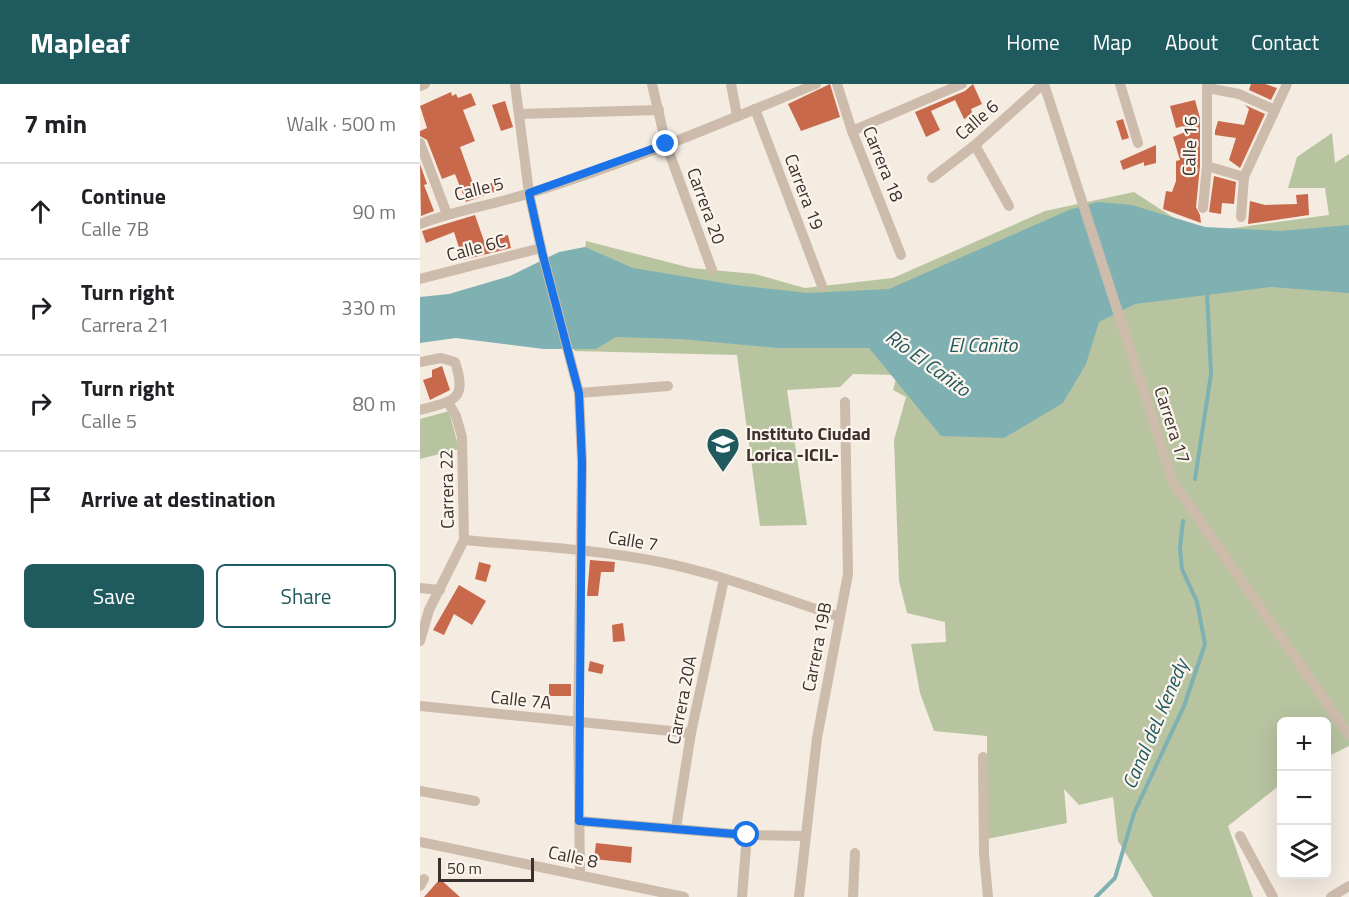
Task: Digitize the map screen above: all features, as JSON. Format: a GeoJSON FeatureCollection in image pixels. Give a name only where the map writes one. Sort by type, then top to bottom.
{"type":"FeatureCollection","features":[{"type":"Feature","properties":{"kind":"street"},"geometry":{"type":"LineString","coordinates":[[420,86],[425,84]]}},
{"type":"Feature","properties":{"kind":"street"},"geometry":{"type":"LineString","coordinates":[[515,84],[529,193],[541,250],[579,393],[582,462],[578,723],[580,875]]}},
{"type":"Feature","properties":{"kind":"street","name":"Carrera 20"},"geometry":{"type":"LineString","coordinates":[[652,84],[666,144],[712,270]]}},
{"type":"Feature","properties":{"kind":"street"},"geometry":{"type":"LineString","coordinates":[[732,84],[737,116]]}},
{"type":"Feature","properties":{"kind":"street","name":"Calle 5"},"geometry":{"type":"LineString","coordinates":[[420,224],[447,214],[529,193],[666,144],[816,84]]}},
{"type":"Feature","properties":{"kind":"street","name":"Carrera 18"},"geometry":{"type":"LineString","coordinates":[[837,84],[852,132],[901,255]]}},
{"type":"Feature","properties":{"kind":"street"},"geometry":{"type":"LineString","coordinates":[[852,132],[962,84]]}},
{"type":"Feature","properties":{"kind":"street","name":"Calle 6"},"geometry":{"type":"LineString","coordinates":[[932,178],[975,145],[1043,84]]}},
{"type":"Feature","properties":{"kind":"street","name":"Carrera 17"},"geometry":{"type":"LineString","coordinates":[[1043,84],[1125,329],[1173,482],[1349,735]]}},
{"type":"Feature","properties":{"kind":"street"},"geometry":{"type":"LineString","coordinates":[[1120,84],[1138,143]]}},
{"type":"Feature","properties":{"kind":"street"},"geometry":{"type":"LineString","coordinates":[[1241,217],[1244,177],[1287,84]]}},
{"type":"Feature","properties":{"kind":"street"},"geometry":{"type":"LineString","coordinates":[[1207,86],[1239,94],[1275,110]]}},
{"type":"Feature","properties":{"kind":"street","name":"Calle 16"},"geometry":{"type":"LineString","coordinates":[[1203,208],[1207,166],[1207,86]]}},
{"type":"Feature","properties":{"kind":"street","name":"Carrera 19"},"geometry":{"type":"LineString","coordinates":[[755,109],[822,286]]}},
{"type":"Feature","properties":{"kind":"street"},"geometry":{"type":"LineString","coordinates":[[519,114],[659,110]]}},
{"type":"Feature","properties":{"kind":"street"},"geometry":{"type":"LineString","coordinates":[[420,143],[447,214]]}},
{"type":"Feature","properties":{"kind":"street"},"geometry":{"type":"LineString","coordinates":[[975,145],[1009,206]]}},
{"type":"Feature","properties":{"kind":"street"},"geometry":{"type":"LineString","coordinates":[[1207,166],[1244,177]]}},
{"type":"Feature","properties":{"kind":"street","name":"Calle 6C"},"geometry":{"type":"LineString","coordinates":[[420,279],[541,250]]}},
{"type":"Feature","properties":{"kind":"street"},"geometry":{"type":"LineString","coordinates":[[420,362],[441,358],[455,362],[462,388],[459,396],[448,402],[420,410]]}},
{"type":"Feature","properties":{"kind":"street"},"geometry":{"type":"LineString","coordinates":[[579,393],[668,386]]}},
{"type":"Feature","properties":{"kind":"street","name":"Carrera 22"},"geometry":{"type":"LineString","coordinates":[[420,641],[429,610],[464,540],[462,437],[456,416],[448,402]]}},
{"type":"Feature","properties":{"kind":"street","name":"Carrera 19B"},"geometry":{"type":"LineString","coordinates":[[799,897],[818,738],[848,573],[845,402]]}},
{"type":"Feature","properties":{"kind":"street","name":"Calle 7"},"geometry":{"type":"LineString","coordinates":[[464,540],[580,550],[661,562],[724,579],[840,617]]}},
{"type":"Feature","properties":{"kind":"street","name":"Carrera 20A"},"geometry":{"type":"LineString","coordinates":[[676,828],[691,734],[724,579]]}},
{"type":"Feature","properties":{"kind":"street"},"geometry":{"type":"LineString","coordinates":[[420,588],[440,590]]}},
{"type":"Feature","properties":{"kind":"street","name":"Calle 7A"},"geometry":{"type":"LineString","coordinates":[[420,706],[691,734]]}},
{"type":"Feature","properties":{"kind":"street"},"geometry":{"type":"LineString","coordinates":[[983,757],[984,854],[988,897]]}},
{"type":"Feature","properties":{"kind":"street"},"geometry":{"type":"LineString","coordinates":[[420,791],[475,801]]}},
{"type":"Feature","properties":{"kind":"street"},"geometry":{"type":"LineString","coordinates":[[579,821],[747,835],[806,836]]}},
{"type":"Feature","properties":{"kind":"street"},"geometry":{"type":"LineString","coordinates":[[742,897],[747,835]]}},
{"type":"Feature","properties":{"kind":"street"},"geometry":{"type":"LineString","coordinates":[[1240,836],[1273,897]]}},
{"type":"Feature","properties":{"kind":"street","name":"Calle 8"},"geometry":{"type":"LineString","coordinates":[[420,842],[684,897]]}},
{"type":"Feature","properties":{"kind":"street"},"geometry":{"type":"LineString","coordinates":[[853,897],[855,852]]}},
{"type":"Feature","properties":{"kind":"street"},"geometry":{"type":"LineString","coordinates":[[1330,897],[1349,886]]}},
{"type":"Feature","properties":{"kind":"green space"},"geometry":{"type":"Polygon","coordinates":[[[1332,133],[1335,163],[1349,154],[1349,746],[1331,755],[1331,717],[1277,717],[1277,787],[1228,826],[1253,897],[1153,897],[1118,841],[1113,797],[1079,805],[1064,789],[1067,823],[987,839],[987,736],[934,731],[920,693],[911,644],[946,642],[945,622],[907,613],[899,581],[894,440],[906,397],[893,390],[897,375],[853,374],[840,387],[787,390],[807,525],[760,526],[737,355],[574,351],[586,241],[691,268],[755,274],[805,288],[893,278],[1045,211],[1134,192],[1197,233],[1329,215],[1325,188],[1288,188],[1297,157],[1332,133]]]}},
{"type":"Feature","properties":{"kind":"green space"},"geometry":{"type":"Polygon","coordinates":[[[449,411],[459,449],[420,459],[420,419],[449,411]]]}},
{"type":"Feature","properties":{"kind":"water","name":"El Cañito"},"geometry":{"type":"Polygon","coordinates":[[[1098,202],[1132,205],[1205,227],[1280,231],[1349,225],[1349,293],[1271,287],[1135,304],[1099,322],[1086,364],[1063,403],[1004,438],[941,436],[869,348],[778,348],[680,339],[616,337],[596,349],[544,349],[456,338],[420,343],[420,297],[449,294],[510,276],[559,252],[585,247],[633,268],[735,285],[808,293],[889,289],[1069,210],[1098,202]]]}},
{"type":"Feature","properties":{"kind":"building"},"geometry":{"type":"Polygon","coordinates":[[[830,84],[840,117],[801,131],[788,104],[830,84]]]}},
{"type":"Feature","properties":{"kind":"building"},"geometry":{"type":"Polygon","coordinates":[[[973,84],[982,104],[971,109],[973,115],[964,119],[955,100],[931,111],[940,130],[926,137],[915,112],[965,91],[973,84]]]}},
{"type":"Feature","properties":{"kind":"building"},"geometry":{"type":"Polygon","coordinates":[[[1251,84],[1265,84],[1277,88],[1271,100],[1249,90],[1251,84]]]}},
{"type":"Feature","properties":{"kind":"building"},"geometry":{"type":"Polygon","coordinates":[[[451,92],[452,96],[456,94],[458,98],[471,93],[476,105],[463,110],[475,141],[460,147],[475,189],[500,180],[503,189],[466,202],[455,174],[442,179],[427,140],[420,136],[420,131],[427,128],[420,106],[451,92]]]}},
{"type":"Feature","properties":{"kind":"building"},"geometry":{"type":"Polygon","coordinates":[[[1195,100],[1200,118],[1200,166],[1196,207],[1201,223],[1163,209],[1166,191],[1172,192],[1176,181],[1176,161],[1180,160],[1173,137],[1185,132],[1183,126],[1176,128],[1170,106],[1195,100]]]}},
{"type":"Feature","properties":{"kind":"building"},"geometry":{"type":"Polygon","coordinates":[[[505,101],[513,127],[501,131],[492,105],[505,101]]]}},
{"type":"Feature","properties":{"kind":"building"},"geometry":{"type":"Polygon","coordinates":[[[1245,105],[1265,114],[1240,168],[1229,160],[1236,138],[1215,135],[1215,131],[1218,121],[1244,125],[1249,109],[1245,105]]]}},
{"type":"Feature","properties":{"kind":"building"},"geometry":{"type":"Polygon","coordinates":[[[1123,119],[1129,138],[1122,140],[1116,121],[1123,119]]]}},
{"type":"Feature","properties":{"kind":"building"},"geometry":{"type":"Polygon","coordinates":[[[1156,145],[1156,163],[1144,166],[1144,162],[1123,170],[1120,161],[1156,145]]]}},
{"type":"Feature","properties":{"kind":"building"},"geometry":{"type":"Polygon","coordinates":[[[420,164],[427,184],[424,185],[434,211],[421,216],[420,164]]]}},
{"type":"Feature","properties":{"kind":"building"},"geometry":{"type":"Polygon","coordinates":[[[1214,176],[1236,182],[1234,204],[1222,203],[1221,214],[1209,212],[1214,176]]]}},
{"type":"Feature","properties":{"kind":"building"},"geometry":{"type":"Polygon","coordinates":[[[1308,194],[1309,215],[1248,224],[1250,201],[1265,205],[1297,204],[1296,195],[1308,194]]]}},
{"type":"Feature","properties":{"kind":"building"},"geometry":{"type":"Polygon","coordinates":[[[475,215],[484,241],[508,235],[511,248],[463,260],[454,232],[426,243],[422,231],[475,215]]]}},
{"type":"Feature","properties":{"kind":"building"},"geometry":{"type":"Polygon","coordinates":[[[442,366],[450,390],[430,400],[423,380],[432,377],[432,370],[442,366]]]}},
{"type":"Feature","properties":{"kind":"building"},"geometry":{"type":"Polygon","coordinates":[[[590,560],[615,562],[614,572],[601,572],[598,596],[587,596],[590,560]]]}},
{"type":"Feature","properties":{"kind":"building"},"geometry":{"type":"Polygon","coordinates":[[[479,562],[491,565],[486,582],[475,579],[479,562]]]}},
{"type":"Feature","properties":{"kind":"building"},"geometry":{"type":"Polygon","coordinates":[[[459,585],[486,601],[472,625],[454,614],[444,635],[433,630],[459,585]]]}},
{"type":"Feature","properties":{"kind":"building"},"geometry":{"type":"Polygon","coordinates":[[[623,623],[625,641],[613,642],[612,625],[623,623]]]}},
{"type":"Feature","properties":{"kind":"building"},"geometry":{"type":"Polygon","coordinates":[[[590,661],[604,665],[602,674],[588,671],[590,661]]]}},
{"type":"Feature","properties":{"kind":"building"},"geometry":{"type":"Polygon","coordinates":[[[549,684],[571,684],[571,696],[549,696],[549,684]]]}},
{"type":"Feature","properties":{"kind":"building"},"geometry":{"type":"Polygon","coordinates":[[[596,843],[632,847],[631,863],[594,859],[596,843]]]}},
{"type":"Feature","properties":{"kind":"building"},"geometry":{"type":"Polygon","coordinates":[[[440,879],[460,897],[424,897],[440,879]]]}},
{"type":"Feature","properties":{"kind":"waterway","name":"Canal deL Kenedy"},"geometry":{"type":"LineString","coordinates":[[1195,479],[1211,374],[1207,292]]}},
{"type":"Feature","properties":{"kind":"waterway","name":"Canal deL Kenedy"},"geometry":{"type":"LineString","coordinates":[[1096,897],[1115,878],[1134,813],[1184,706],[1205,644],[1197,602],[1182,569],[1180,548],[1183,521]]}},
{"type":"Feature","properties":{"kind":"place","name":"Instituto Ciudad Lorica -ICIL-"},"geometry":{"type":"Point","coordinates":[723,473]}},
{"type":"Feature","properties":{"kind":"route"},"geometry":{"type":"LineString","coordinates":[[666,144],[529,193],[579,393],[582,462],[578,723],[579,821],[747,835]]}},
{"type":"Feature","properties":{"kind":"water label","name":"Río El Cañito"},"geometry":{"type":"Point","coordinates":[928,363]}}]}
